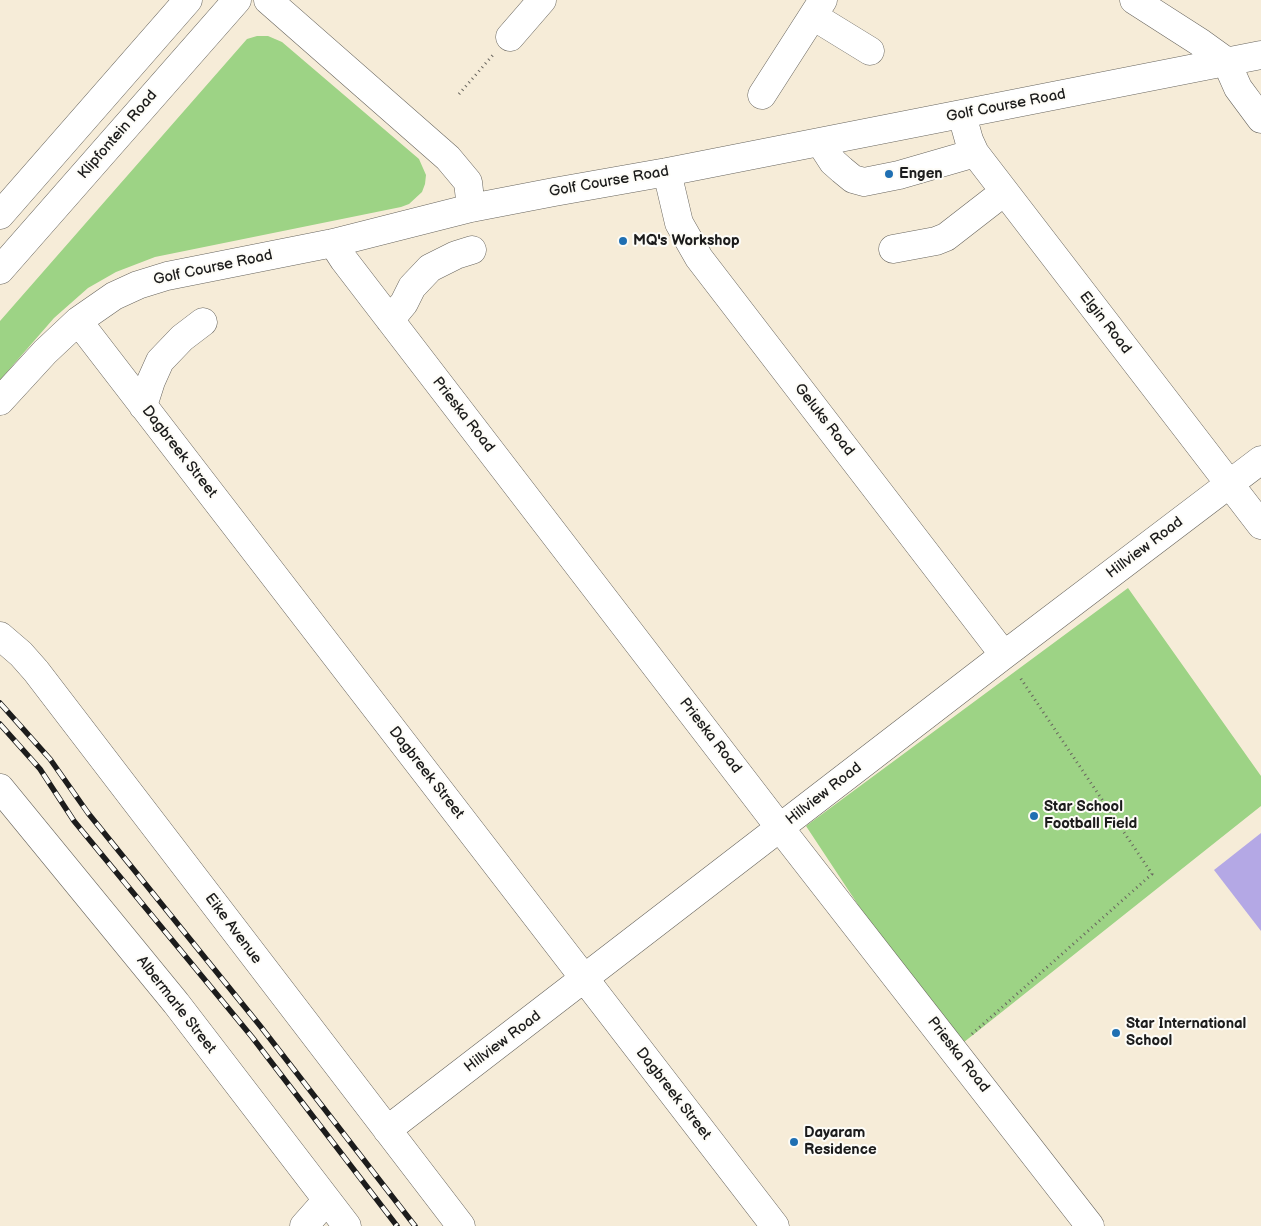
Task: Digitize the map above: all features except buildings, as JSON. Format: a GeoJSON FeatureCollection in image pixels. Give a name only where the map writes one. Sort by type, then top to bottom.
{"type":"FeatureCollection","features":[{"type":"Feature","properties":{"kind":"street"},"geometry":{"type":"LineString","coordinates":[[0,215],[188,0]]}},
{"type":"Feature","properties":{"kind":"street","name":"Klipfontein Road"},"geometry":{"type":"LineString","coordinates":[[0,270],[237,0]]}},
{"type":"Feature","properties":{"kind":"street"},"geometry":{"type":"LineString","coordinates":[[268,0],[448,158],[468,182],[471,208]]}},
{"type":"Feature","properties":{"kind":"street"},"geometry":{"type":"LineString","coordinates":[[503,44],[542,0]]}},
{"type":"Feature","properties":{"kind":"street"},"geometry":{"type":"LineString","coordinates":[[1134,0],[1201,43],[1226,62],[1238,88],[1261,120]]}},
{"type":"Feature","properties":{"kind":"street"},"geometry":{"type":"LineString","coordinates":[[762,95],[818,8],[870,51]]}},
{"type":"Feature","properties":{"kind":"street","name":"Golf Course Road"},"geometry":{"type":"LineString","coordinates":[[0,402],[45,352],[78,321],[114,296],[138,285],[167,276],[333,243],[471,208],[962,115],[1261,55]]}},
{"type":"Feature","properties":{"kind":"street","name":"Elgin Road"},"geometry":{"type":"LineString","coordinates":[[962,115],[975,153],[1261,525]]}},
{"type":"Feature","properties":{"kind":"street"},"geometry":{"type":"LineString","coordinates":[[820,142],[833,162],[853,179],[864,182],[899,175],[975,153]]}},
{"type":"Feature","properties":{"kind":"street","name":"Geluks Road"},"geometry":{"type":"LineString","coordinates":[[667,172],[679,223],[699,258],[1004,655]]}},
{"type":"Feature","properties":{"kind":"street"},"geometry":{"type":"LineString","coordinates":[[893,249],[936,242],[946,237],[1004,192]]}},
{"type":"Feature","properties":{"kind":"street","name":"Prieska Road"},"geometry":{"type":"LineString","coordinates":[[333,243],[344,260],[780,828],[1090,1226]]}},
{"type":"Feature","properties":{"kind":"street"},"geometry":{"type":"LineString","coordinates":[[390,320],[404,303],[412,287],[430,268],[456,255],[472,250]]}},
{"type":"Feature","properties":{"kind":"street","name":"Dagbreek Street"},"geometry":{"type":"LineString","coordinates":[[78,321],[775,1226]]}},
{"type":"Feature","properties":{"kind":"street"},"geometry":{"type":"LineString","coordinates":[[143,406],[150,381],[160,361],[182,338],[204,322]]}},
{"type":"Feature","properties":{"kind":"street","name":"Hillview Road"},"geometry":{"type":"LineString","coordinates":[[387,1130],[1004,655],[1261,460]]}},
{"type":"Feature","properties":{"kind":"street","name":"Eike Avenue"},"geometry":{"type":"LineString","coordinates":[[0,636],[36,671],[461,1226]]}},
{"type":"Feature","properties":{"kind":"street","name":"Albermarle Street"},"geometry":{"type":"LineString","coordinates":[[0,788],[176,1003],[347,1226]]}},
{"type":"Feature","properties":{"kind":"street"},"geometry":{"type":"LineString","coordinates":[[304,1226],[327,1200]]}},
{"type":"Feature","properties":{"kind":"path"},"geometry":{"type":"LineString","coordinates":[[459,94],[503,44]]}},
{"type":"Feature","properties":{"kind":"path"},"geometry":{"type":"LineString","coordinates":[[954,1050],[1152,874],[1004,655]]}},
{"type":"Feature","properties":{"kind":"green space"},"geometry":{"type":"Polygon","coordinates":[[[257,36],[268,36],[282,42],[419,159],[426,175],[422,192],[409,204],[401,207],[155,257],[116,272],[88,288],[54,318],[0,380],[0,321],[247,39],[257,36]]]}},
{"type":"Feature","properties":{"kind":"green space","name":"Star School Football Field"},"geometry":{"type":"Polygon","coordinates":[[[1128,588],[1261,776],[1261,806],[954,1050],[806,826],[1128,588]]]}},
{"type":"Feature","properties":{"kind":"railway"},"geometry":{"type":"LineString","coordinates":[[0,703],[50,759],[88,813],[261,1027],[415,1226]]}},
{"type":"Feature","properties":{"kind":"railway"},"geometry":{"type":"LineString","coordinates":[[0,724],[40,769],[74,821],[252,1037],[397,1226]]}},
{"type":"Feature","properties":{"kind":"place","name":"Engen"},"geometry":{"type":"Point","coordinates":[889,174]}},
{"type":"Feature","properties":{"kind":"place","name":"MQ's Workshop"},"geometry":{"type":"Point","coordinates":[623,241]}},
{"type":"Feature","properties":{"kind":"place","name":"Star School Football Field"},"geometry":{"type":"Point","coordinates":[1034,816]}},
{"type":"Feature","properties":{"kind":"place","name":"Star International School"},"geometry":{"type":"Point","coordinates":[1116,1033]}},
{"type":"Feature","properties":{"kind":"place","name":"Dayaram Residence"},"geometry":{"type":"Point","coordinates":[794,1142]}}]}
